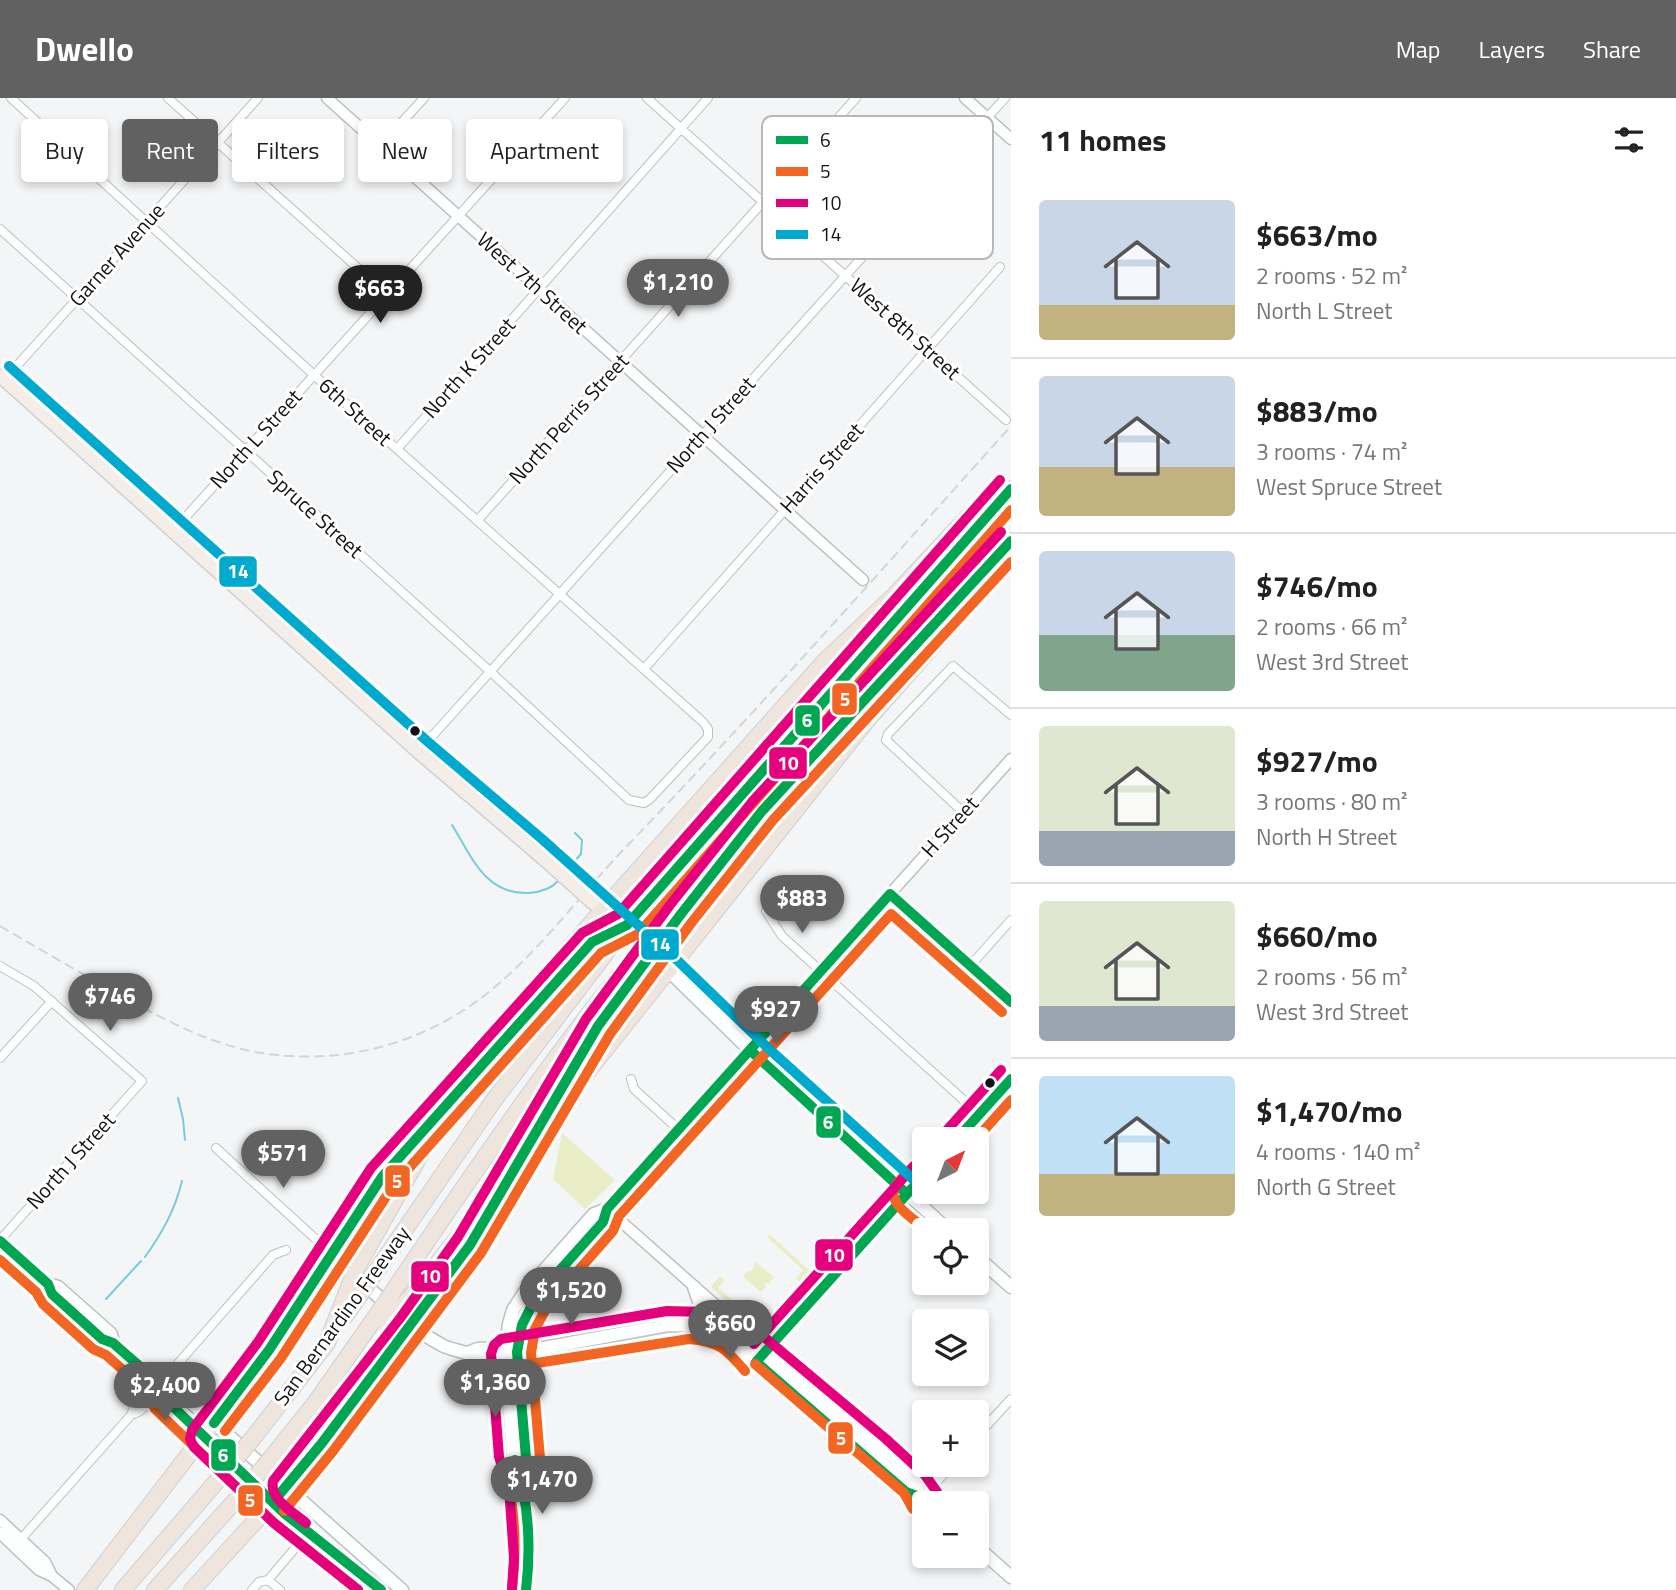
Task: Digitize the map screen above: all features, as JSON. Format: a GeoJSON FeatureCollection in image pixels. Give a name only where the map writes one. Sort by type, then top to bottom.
{"type":"FeatureCollection","features":[{"type":"Feature","properties":{"kind":"highway"},"geometry":{"type":"LineString","coordinates":[[327,1343],[356,1269],[454,1095],[492,1037],[825,661],[895,595],[969,516],[1011,489]]}},
{"type":"Feature","properties":{"kind":"highway","name":"San Bernardino Freeway"},"geometry":{"type":"LineString","coordinates":[[123,1590],[253,1438],[327,1343],[494,1100],[627,925],[1011,489]]}},
{"type":"Feature","properties":{"kind":"highway"},"geometry":{"type":"LineString","coordinates":[[381,1321],[411,1297],[664,966],[868,719],[992,579],[1011,542]]}},
{"type":"Feature","properties":{"kind":"highway","name":"San Bernardino Freeway"},"geometry":{"type":"LineString","coordinates":[[155,1590],[272,1457],[365,1333],[381,1321],[398,1284],[525,1097],[606,990],[677,905],[1011,542]]}},
{"type":"Feature","properties":{"kind":"highway"},"geometry":{"type":"LineString","coordinates":[[192,1590],[286,1487],[412,1325],[477,1234],[572,1069],[612,1006],[762,811]]}},
{"type":"Feature","properties":{"kind":"highway"},"geometry":{"type":"LineString","coordinates":[[88,1585],[269,1350],[382,1177],[592,942],[627,925]]}},
{"type":"Feature","properties":{"kind":"main road"},"geometry":{"type":"LineString","coordinates":[[2,378],[418,752],[664,966],[750,1050],[934,1218]]}},
{"type":"Feature","properties":{"kind":"main road"},"geometry":{"type":"LineString","coordinates":[[526,1590],[528,1558],[522,1476],[526,1458],[511,1352],[531,1305],[603,1222],[607,1209],[890,894]]}},
{"type":"Feature","properties":{"kind":"main road"},"geometry":{"type":"LineString","coordinates":[[0,1241],[48,1284],[58,1287],[101,1325],[111,1334],[113,1343],[160,1384],[176,1389],[402,1590]]}},
{"type":"Feature","properties":{"kind":"main road"},"geometry":{"type":"LineString","coordinates":[[331,1253],[412,1325],[442,1345],[467,1353],[478,1349],[497,1348],[511,1352],[631,1334],[668,1325],[705,1326],[735,1334],[912,1495]]}},
{"type":"Feature","properties":{"kind":"main road"},"geometry":{"type":"LineString","coordinates":[[989,1268],[1011,1287]]}},
{"type":"Feature","properties":{"kind":"main road"},"geometry":{"type":"LineString","coordinates":[[690,1324],[702,1310],[694,1287]]}},
{"type":"Feature","properties":{"kind":"main road"},"geometry":{"type":"LineString","coordinates":[[160,1384],[165,1399],[273,1502],[381,1590]]}},
{"type":"Feature","properties":{"kind":"main road"},"geometry":{"type":"LineString","coordinates":[[343,1558],[350,1558],[376,1576],[382,1573]]}},
{"type":"Feature","properties":{"kind":"main road"},"geometry":{"type":"LineString","coordinates":[[989,1558],[1011,1577]]}},
{"type":"Feature","properties":{"kind":"street","name":"6th Street"},"geometry":{"type":"LineString","coordinates":[[11,98],[314,375],[703,722],[708,729],[708,737],[659,790],[644,803],[629,800]]}},
{"type":"Feature","properties":{"kind":"street"},"geometry":{"type":"LineString","coordinates":[[168,98],[191,119]]}},
{"type":"Feature","properties":{"kind":"street","name":"Garner Avenue"},"geometry":{"type":"LineString","coordinates":[[218,143],[258,98]]}},
{"type":"Feature","properties":{"kind":"street","name":"West 7th Street"},"geometry":{"type":"LineString","coordinates":[[327,98],[358,126]]}},
{"type":"Feature","properties":{"kind":"street"},"geometry":{"type":"LineString","coordinates":[[405,119],[424,98]]}},
{"type":"Feature","properties":{"kind":"street","name":"North L Street"},"geometry":{"type":"LineString","coordinates":[[173,531],[565,98]]}},
{"type":"Feature","properties":{"kind":"street","name":"West 8th Street"},"geometry":{"type":"LineString","coordinates":[[647,98],[762,201]]}},
{"type":"Feature","properties":{"kind":"street","name":"North K Street"},"geometry":{"type":"LineString","coordinates":[[397,449],[708,98]]}},
{"type":"Feature","properties":{"kind":"street","name":"North Perris Street"},"geometry":{"type":"LineString","coordinates":[[840,116],[856,98]]}},
{"type":"Feature","properties":{"kind":"street"},"geometry":{"type":"LineString","coordinates":[[965,98],[985,116]]}},
{"type":"Feature","properties":{"kind":"street","name":"North J Street"},"geometry":{"type":"LineString","coordinates":[[987,116],[1005,98]]}},
{"type":"Feature","properties":{"kind":"street"},"geometry":{"type":"LineString","coordinates":[[993,123],[1011,139]]}},
{"type":"Feature","properties":{"kind":"street"},"geometry":{"type":"LineString","coordinates":[[218,143],[388,295]]}},
{"type":"Feature","properties":{"kind":"street","name":"Garner Avenue"},"geometry":{"type":"LineString","coordinates":[[2,378],[183,182]]}},
{"type":"Feature","properties":{"kind":"street","name":"West 7th Street"},"geometry":{"type":"LineString","coordinates":[[420,182],[863,580]]}},
{"type":"Feature","properties":{"kind":"street","name":"North Perris Street"},"geometry":{"type":"LineString","coordinates":[[477,521],[762,203]]}},
{"type":"Feature","properties":{"kind":"street","name":"Spruce Street"},"geometry":{"type":"LineString","coordinates":[[0,229],[629,800]]}},
{"type":"Feature","properties":{"kind":"street","name":"West 8th Street"},"geometry":{"type":"LineString","coordinates":[[826,259],[1006,420]]}},
{"type":"Feature","properties":{"kind":"street","name":"North J Street"},"geometry":{"type":"LineString","coordinates":[[418,752],[858,259]]}},
{"type":"Feature","properties":{"kind":"street","name":"Harris Street"},"geometry":{"type":"LineString","coordinates":[[644,669],[1000,267]]}},
{"type":"Feature","properties":{"kind":"street"},"geometry":{"type":"LineString","coordinates":[[963,813],[886,740],[893,729],[953,666],[1011,715]]}},
{"type":"Feature","properties":{"kind":"street","name":"H Street"},"geometry":{"type":"LineString","coordinates":[[890,894],[1011,760]]}},
{"type":"Feature","properties":{"kind":"street"},"geometry":{"type":"LineString","coordinates":[[890,894],[1011,1003]]}},
{"type":"Feature","properties":{"kind":"street"},"geometry":{"type":"LineString","coordinates":[[766,911],[782,936],[979,1114]]}},
{"type":"Feature","properties":{"kind":"street"},"geometry":{"type":"LineString","coordinates":[[970,966],[1011,920]]}},
{"type":"Feature","properties":{"kind":"street"},"geometry":{"type":"LineString","coordinates":[[0,966],[34,986],[52,1001],[0,1058]]}},
{"type":"Feature","properties":{"kind":"street","name":"North J Street"},"geometry":{"type":"LineString","coordinates":[[0,1241],[142,1081],[52,1001]]}},
{"type":"Feature","properties":{"kind":"street"},"geometry":{"type":"LineString","coordinates":[[631,1079],[634,1089],[678,1129]]}},
{"type":"Feature","properties":{"kind":"street"},"geometry":{"type":"LineString","coordinates":[[968,1127],[1011,1079]]}},
{"type":"Feature","properties":{"kind":"street"},"geometry":{"type":"LineString","coordinates":[[216,1148],[331,1253]]}},
{"type":"Feature","properties":{"kind":"street"},"geometry":{"type":"LineString","coordinates":[[760,1358],[912,1188]]}},
{"type":"Feature","properties":{"kind":"street"},"geometry":{"type":"LineString","coordinates":[[607,1209],[729,1317],[735,1334]]}},
{"type":"Feature","properties":{"kind":"street"},"geometry":{"type":"LineString","coordinates":[[21,1539],[131,1415],[148,1404],[160,1384],[273,1255],[286,1250]]}},
{"type":"Feature","properties":{"kind":"street"},"geometry":{"type":"LineString","coordinates":[[989,1423],[1011,1399]]}},
{"type":"Feature","properties":{"kind":"street"},"geometry":{"type":"LineString","coordinates":[[0,1520],[45,1562],[52,1576]]}},
{"type":"Feature","properties":{"kind":"street"},"geometry":{"type":"LineString","coordinates":[[0,1533],[39,1570],[52,1576],[69,1590]]}},
{"type":"Feature","properties":{"kind":"street"},"geometry":{"type":"LineString","coordinates":[[252,1590],[258,1582],[268,1580],[308,1533]]}},
{"type":"Feature","properties":{"kind":"street"},"geometry":{"type":"LineString","coordinates":[[268,1580],[280,1590]]}},
{"type":"Feature","properties":{"kind":"green space"},"geometry":{"type":"Polygon","coordinates":[[[562,1133],[615,1180],[585,1209],[553,1179],[562,1133]]]}},
{"type":"Feature","properties":{"kind":"green space"},"geometry":{"type":"Polygon","coordinates":[[[769,1234],[813,1274],[807,1277],[802,1290],[763,1331],[754,1323],[762,1315],[773,1319],[801,1284],[796,1278],[803,1270],[767,1237],[769,1234]]]}},
{"type":"Feature","properties":{"kind":"green space"},"geometry":{"type":"Polygon","coordinates":[[[755,1262],[774,1277],[769,1284],[764,1283],[766,1287],[761,1292],[743,1277],[746,1272],[752,1271],[755,1262]]]}},
{"type":"Feature","properties":{"kind":"green space"},"geometry":{"type":"Polygon","coordinates":[[[720,1276],[725,1280],[718,1288],[749,1316],[744,1312],[741,1314],[711,1287],[720,1276]]]}},
{"type":"Feature","properties":{"kind":"water"},"geometry":{"type":"Polygon","coordinates":[[[274,1310],[281,1313],[226,1393],[219,1395],[215,1390],[274,1310]]]}},
{"type":"Feature","properties":{"kind":"waterway"},"geometry":{"type":"LineString","coordinates":[[452,825],[482,872],[501,888],[533,893],[549,888],[558,881]]}},
{"type":"Feature","properties":{"kind":"waterway"},"geometry":{"type":"LineString","coordinates":[[566,871],[581,854],[582,840],[575,833]]}},
{"type":"Feature","properties":{"kind":"waterway"},"geometry":{"type":"LineString","coordinates":[[178,1098],[185,1140]]}},
{"type":"Feature","properties":{"kind":"waterway"},"geometry":{"type":"LineString","coordinates":[[145,1257],[167,1221],[182,1181]]}},
{"type":"Feature","properties":{"kind":"waterway"},"geometry":{"type":"LineString","coordinates":[[106,1299],[141,1261]]}},
{"type":"Feature","properties":{"kind":"railway"},"geometry":{"type":"LineString","coordinates":[[0,926],[151,1012],[195,1033],[241,1049],[290,1056],[338,1055],[384,1046],[429,1030],[492,990],[532,952],[1011,426]]}},
{"type":"Feature","properties":{"kind":"transit line","name":"14"},"geometry":{"type":"LineString","coordinates":[[9,366],[427,741],[677,960],[769,1049],[912,1178]]}},
{"type":"Feature","properties":{"kind":"transit line","name":"10"},"geometry":{"type":"LineString","coordinates":[[358,1590],[274,1523],[194,1447],[190,1439],[192,1430],[258,1342],[371,1168],[582,933],[618,914],[1000,480]]}},
{"type":"Feature","properties":{"kind":"transit line","name":"6"},"geometry":{"type":"LineString","coordinates":[[214,1423],[269,1350],[382,1177],[592,942],[627,925],[1011,489]]}},
{"type":"Feature","properties":{"kind":"transit line","name":"5"},"geometry":{"type":"LineString","coordinates":[[225,1431],[281,1358],[393,1186],[601,953],[638,934],[1011,510]]}},
{"type":"Feature","properties":{"kind":"transit line","name":"10"},"geometry":{"type":"LineString","coordinates":[[306,1523],[278,1499],[273,1481],[401,1317],[458,1237],[586,1019],[670,905],[752,802],[1001,532]]}},
{"type":"Feature","properties":{"kind":"transit line","name":"6"},"geometry":{"type":"LineString","coordinates":[[273,1502],[322,1443],[470,1245],[598,1026],[681,914],[762,811],[1011,541]]}},
{"type":"Feature","properties":{"kind":"transit line","name":"5"},"geometry":{"type":"LineString","coordinates":[[284,1511],[333,1451],[481,1253],[610,1034],[692,922],[773,820],[1011,562]]}},
{"type":"Feature","properties":{"kind":"transit line","name":"6"},"geometry":{"type":"LineString","coordinates":[[522,1476],[526,1458],[517,1352],[522,1325],[536,1297],[603,1222],[607,1209],[890,894],[1011,1002]]}},
{"type":"Feature","properties":{"kind":"transit line","name":"5"},"geometry":{"type":"LineString","coordinates":[[536,1479],[540,1458],[531,1353],[535,1329],[548,1305],[613,1231],[619,1216],[891,914],[1002,1012]]}},
{"type":"Feature","properties":{"kind":"transit line","name":"6"},"geometry":{"type":"LineString","coordinates":[[750,1050],[907,1194]]}},
{"type":"Feature","properties":{"kind":"transit line","name":"10"},"geometry":{"type":"LineString","coordinates":[[950,1127],[1001,1070]]}},
{"type":"Feature","properties":{"kind":"transit line","name":"6"},"geometry":{"type":"LineString","coordinates":[[968,1127],[1011,1079]]}},
{"type":"Feature","properties":{"kind":"transit line","name":"5"},"geometry":{"type":"LineString","coordinates":[[987,1127],[1011,1100]]}},
{"type":"Feature","properties":{"kind":"transit line","name":"5"},"geometry":{"type":"LineString","coordinates":[[912,1168],[897,1184],[893,1193],[899,1206],[912,1219]]}},
{"type":"Feature","properties":{"kind":"transit line","name":"10"},"geometry":{"type":"LineString","coordinates":[[754,1344],[912,1168]]}},
{"type":"Feature","properties":{"kind":"transit line","name":"6"},"geometry":{"type":"LineString","coordinates":[[912,1188],[756,1362],[906,1492],[912,1494]]}},
{"type":"Feature","properties":{"kind":"transit line","name":"6"},"geometry":{"type":"LineString","coordinates":[[0,1241],[48,1284],[52,1294],[102,1339],[113,1343],[160,1384],[165,1399],[284,1513],[381,1590]]}},
{"type":"Feature","properties":{"kind":"transit line","name":"5"},"geometry":{"type":"LineString","coordinates":[[0,1260],[93,1349],[106,1355],[148,1392],[155,1409],[274,1523],[358,1590]]}},
{"type":"Feature","properties":{"kind":"transit line","name":"10"},"geometry":{"type":"LineString","coordinates":[[512,1589],[514,1558],[509,1487],[499,1457],[491,1354],[494,1345],[501,1339],[667,1311],[707,1312],[731,1320],[745,1321],[886,1439],[925,1475],[936,1491]]}},
{"type":"Feature","properties":{"kind":"transit line","name":"5"},"geometry":{"type":"LineString","coordinates":[[518,1366],[689,1339],[715,1344],[733,1357],[745,1371]]}},
{"type":"Feature","properties":{"kind":"transit line","name":"5"},"geometry":{"type":"LineString","coordinates":[[755,1364],[904,1493],[912,1507]]}},
{"type":"Feature","properties":{"kind":"transit line","name":"6"},"geometry":{"type":"LineString","coordinates":[[515,1460],[528,1525],[526,1590]]}},
{"type":"Feature","properties":{"kind":"transit line","name":"5"},"geometry":{"type":"LineString","coordinates":[[503,1464],[514,1526],[512,1589]]}}]}
